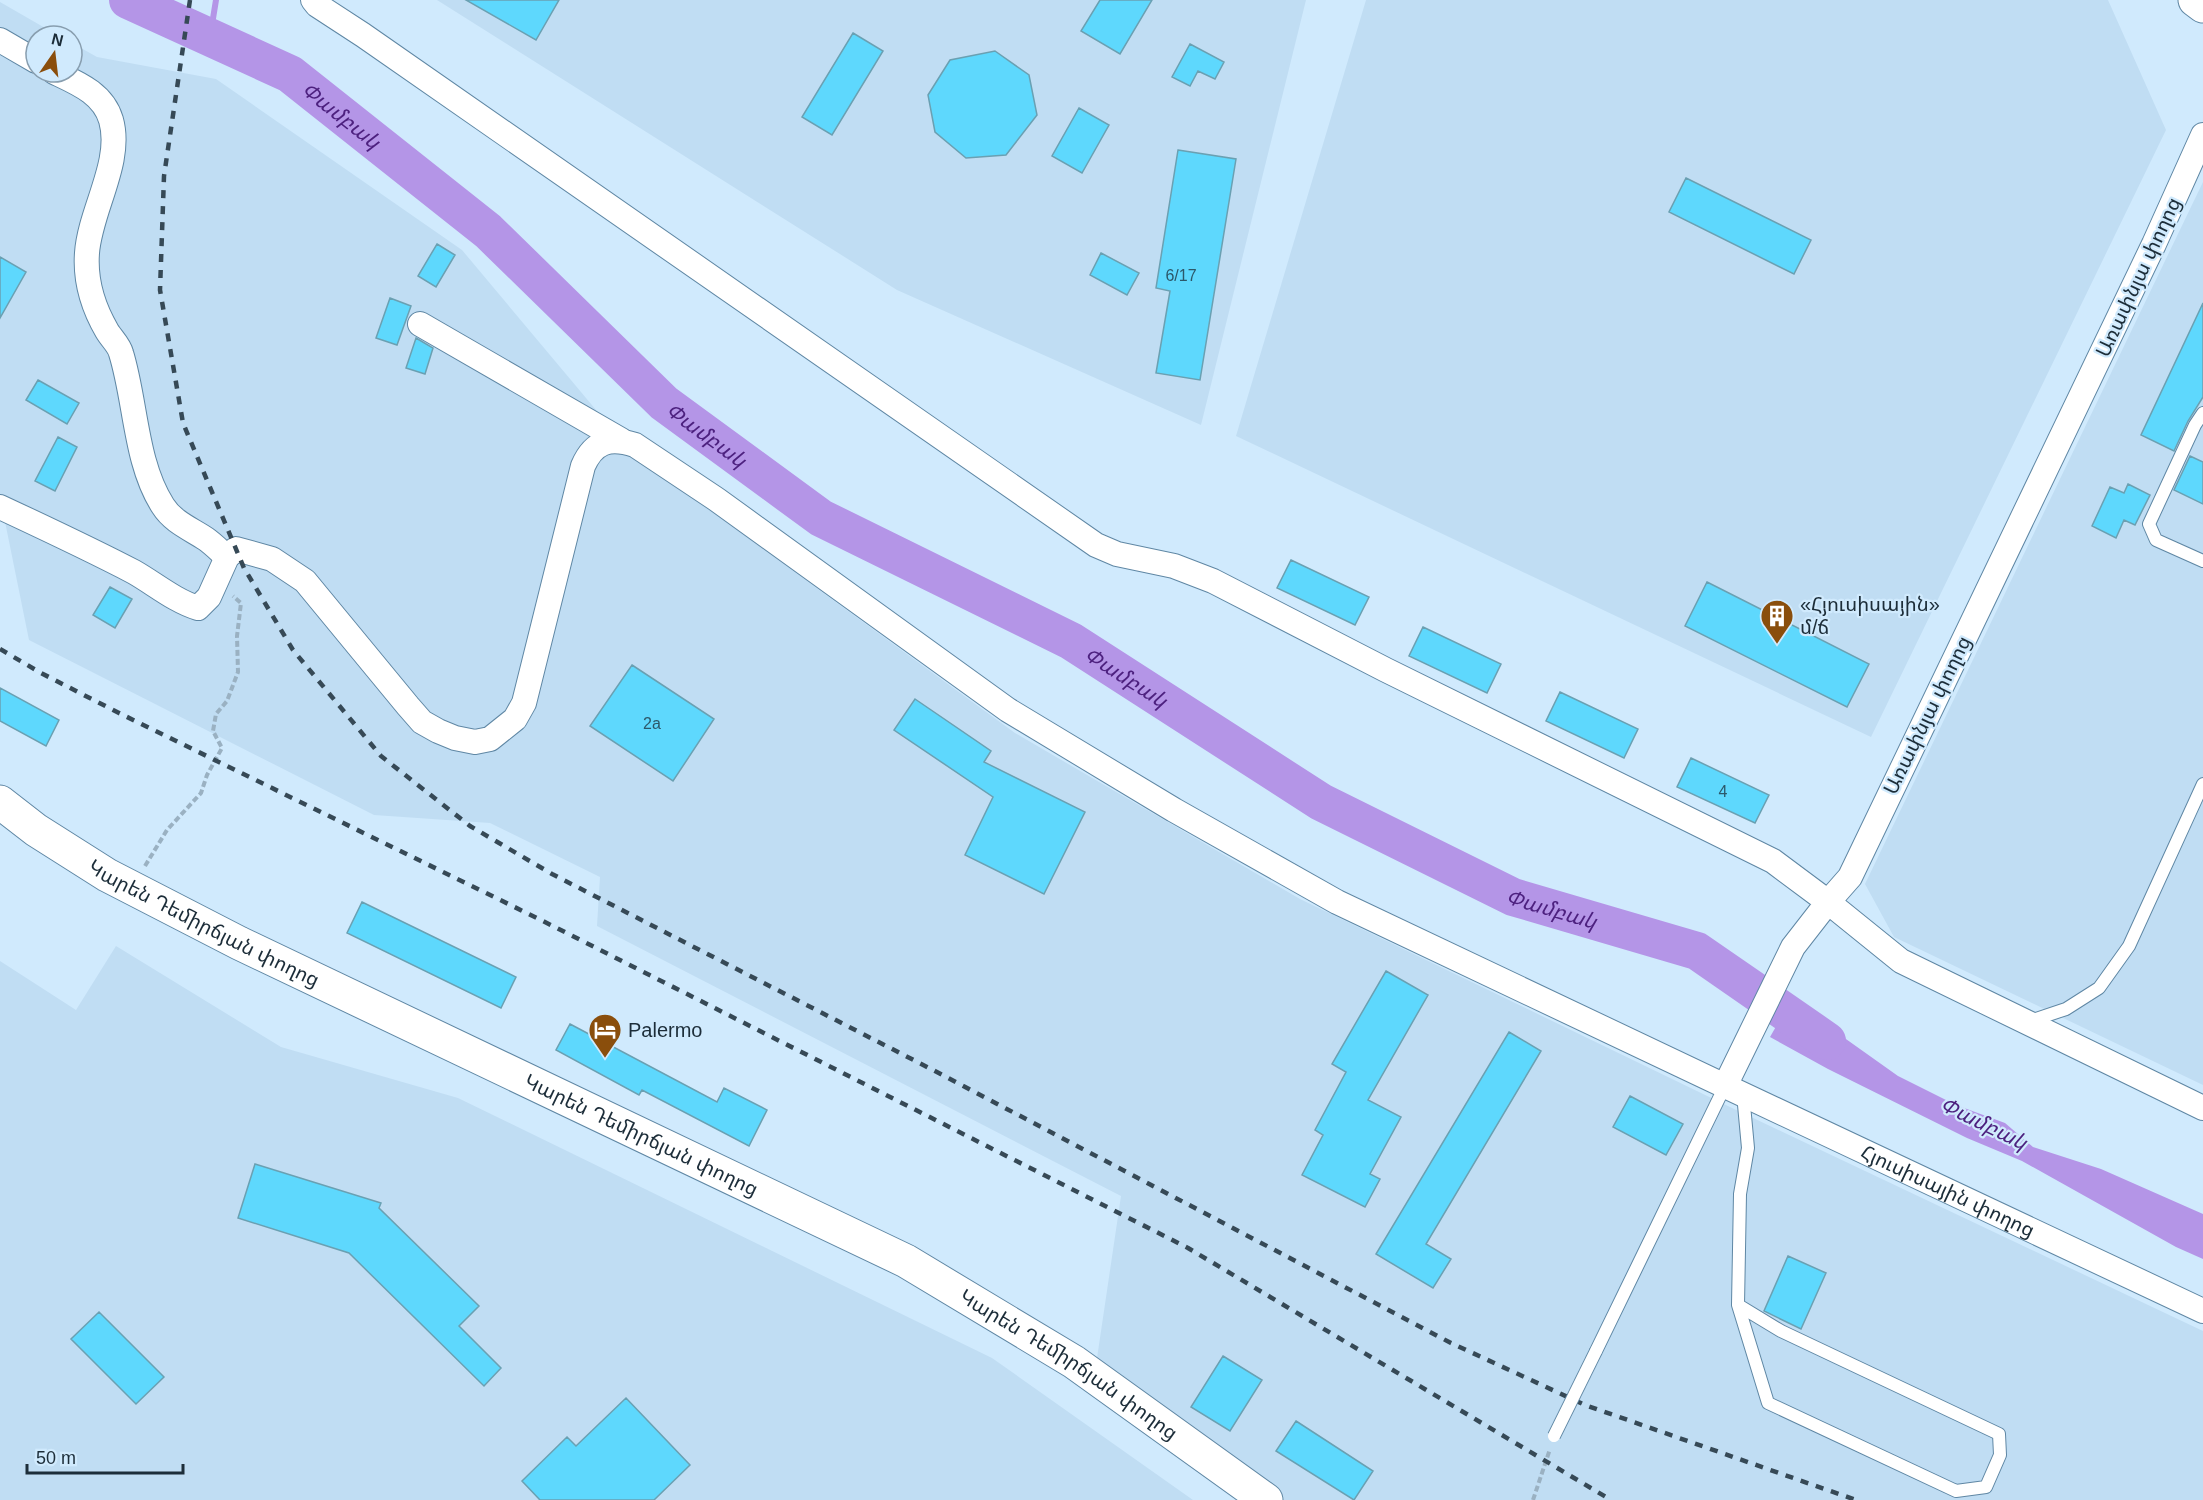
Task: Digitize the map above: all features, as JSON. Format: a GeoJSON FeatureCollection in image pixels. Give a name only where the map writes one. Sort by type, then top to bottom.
{"type":"FeatureCollection","features":[{"type":"Feature","properties":{"kind":"main road"},"geometry":{"type":"LineString","coordinates":[[2195,0],[2203,6]]}},
{"type":"Feature","properties":{"kind":"main road","name":"Կարեն Դեմիրճյան փողոց"},"geometry":{"type":"LineString","coordinates":[[0,802],[36,830],[107,875],[238,943],[906,1261],[1074,1362],[1266,1500]]}},
{"type":"Feature","properties":{"kind":"street"},"geometry":{"type":"LineString","coordinates":[[314,0],[317,5],[373,41],[1096,545],[1117,554],[1174,566],[1213,581],[1386,670],[1773,861],[1901,961],[2203,1108]]}},
{"type":"Feature","properties":{"kind":"street"},"geometry":{"type":"LineString","coordinates":[[0,40],[24,54]]}},
{"type":"Feature","properties":{"kind":"street"},"geometry":{"type":"LineString","coordinates":[[79,84],[87,88],[104,104],[111,121],[113,143],[87,252],[88,275],[94,308],[121,351],[138,436],[151,479],[163,507],[179,523],[208,540],[226,557]]}},
{"type":"Feature","properties":{"kind":"street","name":"Առափնյա փողոց"},"geometry":{"type":"LineString","coordinates":[[1734,1090],[1740,1054],[1793,947],[1850,877],[2149,255],[2203,135]]}},
{"type":"Feature","properties":{"kind":"street","name":"Հյուսիսային փողոց"},"geometry":{"type":"LineString","coordinates":[[420,324],[548,400],[621,440],[635,445],[668,466],[1008,710],[1174,810],[1337,902],[2203,1311]]}},
{"type":"Feature","properties":{"kind":"street"},"geometry":{"type":"LineString","coordinates":[[0,507],[130,570],[158,585],[183,603],[198,608],[209,597],[226,557],[236,549],[272,559],[305,581],[422,722],[455,738],[475,742],[490,740],[515,719],[524,703],[583,466],[588,454],[596,446],[621,440]]}},
{"type":"Feature","properties":{"kind":"lane"},"geometry":{"type":"LineString","coordinates":[[2203,413],[2195,425],[2149,524],[2156,540],[2203,561]]}},
{"type":"Feature","properties":{"kind":"lane"},"geometry":{"type":"LineString","coordinates":[[2026,1023],[2066,1009],[2098,988],[2128,946],[2203,784]]}},
{"type":"Feature","properties":{"kind":"lane"},"geometry":{"type":"LineString","coordinates":[[1734,1090],[1748,1148],[1740,1194],[1738,1305],[1768,1403],[1956,1491],[1986,1486],[2000,1455],[1999,1434],[1780,1331],[1738,1305]]}},
{"type":"Feature","properties":{"kind":"lane"},"geometry":{"type":"LineString","coordinates":[[1554,1436],[1596,1351],[1734,1090]]}},
{"type":"Feature","properties":{"kind":"path"},"geometry":{"type":"LineString","coordinates":[[132,888],[167,830],[201,793],[207,775],[222,747],[213,731],[216,714],[227,700],[238,672],[237,636],[241,603],[216,581]]}},
{"type":"Feature","properties":{"kind":"path"},"geometry":{"type":"LineString","coordinates":[[1533,1500],[1554,1436]]}},
{"type":"Feature","properties":{"kind":"shaded area"},"geometry":{"type":"Polygon","coordinates":[[[437,0],[1306,0],[1201,425],[897,290],[437,0]]]}},
{"type":"Feature","properties":{"kind":"shaded area"},"geometry":{"type":"Polygon","coordinates":[[[1366,0],[2108,0],[2166,130],[1871,737],[1236,436],[1366,0]]]}},
{"type":"Feature","properties":{"kind":"shaded area"},"geometry":{"type":"Polygon","coordinates":[[[0,2],[38,24],[24,24],[24,84],[84,84],[84,50],[97,57],[216,79],[462,250],[633,454],[1015,733],[1300,899],[1730,1107],[2203,1331],[2203,1500],[1283,1500],[1096,1365],[1121,1196],[597,926],[600,877],[490,823],[374,815],[29,640],[0,497],[0,2]]]}},
{"type":"Feature","properties":{"kind":"shaded area"},"geometry":{"type":"Polygon","coordinates":[[[2203,182],[2203,1085],[1894,937],[1865,884],[2203,182]]]}},
{"type":"Feature","properties":{"kind":"shaded area"},"geometry":{"type":"Polygon","coordinates":[[[116,946],[281,1047],[458,1098],[992,1358],[1193,1500],[0,1500],[0,961],[76,1010],[116,946]]]}},
{"type":"Feature","properties":{"kind":"water"},"geometry":{"type":"Polygon","coordinates":[[[1791,1000],[1898,1076],[1956,1105],[2005,1123],[2033,1147],[2101,1169],[2203,1214],[2203,1259],[2176,1247],[2022,1161],[1967,1138],[1828,1069],[1770,1037],[1791,1000]]]}},
{"type":"Feature","properties":{"kind":"building"},"geometry":{"type":"Polygon","coordinates":[[[466,0],[559,0],[536,40],[466,0]]]}},
{"type":"Feature","properties":{"kind":"building"},"geometry":{"type":"Polygon","coordinates":[[[1100,0],[1152,0],[1120,54],[1081,31],[1100,0]]]}},
{"type":"Feature","properties":{"kind":"building"},"geometry":{"type":"Polygon","coordinates":[[[853,33],[883,51],[832,135],[802,117],[853,33]]]}},
{"type":"Feature","properties":{"kind":"building"},"geometry":{"type":"Polygon","coordinates":[[[1190,44],[1224,62],[1215,79],[1198,71],[1190,86],[1172,77],[1190,44]]]}},
{"type":"Feature","properties":{"kind":"building"},"geometry":{"type":"Polygon","coordinates":[[[995,51],[1029,75],[1037,115],[1006,155],[966,158],[935,132],[928,95],[950,60],[995,51]]]}},
{"type":"Feature","properties":{"kind":"building"},"geometry":{"type":"Polygon","coordinates":[[[1079,108],[1109,125],[1082,173],[1052,156],[1079,108]]]}},
{"type":"Feature","properties":{"kind":"building"},"geometry":{"type":"Polygon","coordinates":[[[1178,150],[1236,159],[1200,380],[1156,373],[1170,291],[1156,288],[1178,150]]]}},
{"type":"Feature","properties":{"kind":"building"},"geometry":{"type":"Polygon","coordinates":[[[1686,178],[1811,240],[1794,274],[1669,212],[1686,178]]]}},
{"type":"Feature","properties":{"kind":"building"},"geometry":{"type":"Polygon","coordinates":[[[437,244],[455,255],[436,287],[418,276],[437,244]]]}},
{"type":"Feature","properties":{"kind":"building"},"geometry":{"type":"Polygon","coordinates":[[[1101,253],[1139,273],[1127,295],[1090,275],[1101,253]]]}},
{"type":"Feature","properties":{"kind":"building"},"geometry":{"type":"Polygon","coordinates":[[[0,257],[26,272],[0,318],[0,257]]]}},
{"type":"Feature","properties":{"kind":"building"},"geometry":{"type":"Polygon","coordinates":[[[390,298],[411,306],[397,345],[376,338],[390,298]]]}},
{"type":"Feature","properties":{"kind":"building"},"geometry":{"type":"Polygon","coordinates":[[[2203,303],[2203,397],[2188,421],[2174,451],[2141,435],[2203,303]]]}},
{"type":"Feature","properties":{"kind":"building"},"geometry":{"type":"Polygon","coordinates":[[[416,338],[433,348],[425,374],[406,368],[416,338]]]}},
{"type":"Feature","properties":{"kind":"building"},"geometry":{"type":"Polygon","coordinates":[[[38,380],[79,403],[67,424],[26,400],[38,380]]]}},
{"type":"Feature","properties":{"kind":"building"},"geometry":{"type":"Polygon","coordinates":[[[58,437],[77,447],[55,491],[35,481],[58,437]]]}},
{"type":"Feature","properties":{"kind":"building"},"geometry":{"type":"Polygon","coordinates":[[[2190,456],[2203,462],[2203,504],[2174,490],[2190,456]]]}},
{"type":"Feature","properties":{"kind":"building"},"geometry":{"type":"Polygon","coordinates":[[[2128,484],[2150,495],[2135,525],[2124,520],[2116,538],[2092,526],[2110,487],[2124,493],[2128,484]]]}},
{"type":"Feature","properties":{"kind":"building"},"geometry":{"type":"Polygon","coordinates":[[[1291,560],[1369,597],[1355,625],[1277,588],[1291,560]]]}},
{"type":"Feature","properties":{"kind":"building","name":"«Հյուսիսային» մ/ճ"},"geometry":{"type":"Polygon","coordinates":[[[1707,582],[1869,664],[1847,707],[1685,626],[1707,582]]]}},
{"type":"Feature","properties":{"kind":"building"},"geometry":{"type":"Polygon","coordinates":[[[110,587],[132,599],[115,628],[93,615],[110,587]]]}},
{"type":"Feature","properties":{"kind":"building"},"geometry":{"type":"Polygon","coordinates":[[[1423,627],[1501,664],[1487,693],[1409,656],[1423,627]]]}},
{"type":"Feature","properties":{"kind":"building"},"geometry":{"type":"Polygon","coordinates":[[[632,665],[714,719],[673,781],[590,726],[632,665]]]}},
{"type":"Feature","properties":{"kind":"building"},"geometry":{"type":"Polygon","coordinates":[[[0,688],[59,720],[46,746],[0,721],[0,688]]]}},
{"type":"Feature","properties":{"kind":"building"},"geometry":{"type":"Polygon","coordinates":[[[1560,692],[1638,729],[1624,758],[1546,721],[1560,692]]]}},
{"type":"Feature","properties":{"kind":"building"},"geometry":{"type":"Polygon","coordinates":[[[915,699],[991,751],[984,762],[1085,812],[1044,894],[965,855],[993,797],[894,730],[915,699]]]}},
{"type":"Feature","properties":{"kind":"building"},"geometry":{"type":"Polygon","coordinates":[[[1691,758],[1769,795],[1755,823],[1677,787],[1691,758]]]}},
{"type":"Feature","properties":{"kind":"building"},"geometry":{"type":"Polygon","coordinates":[[[362,902],[516,977],[501,1008],[347,933],[362,902]]]}},
{"type":"Feature","properties":{"kind":"building"},"geometry":{"type":"Polygon","coordinates":[[[1386,971],[1428,995],[1368,1100],[1401,1117],[1370,1174],[1380,1179],[1365,1207],[1302,1175],[1323,1135],[1315,1130],[1346,1072],[1332,1064],[1386,971]]]}},
{"type":"Feature","properties":{"kind":"building"},"geometry":{"type":"Polygon","coordinates":[[[570,1024],[717,1102],[724,1088],[767,1110],[749,1146],[642,1090],[639,1095],[556,1050],[570,1024]]]}},
{"type":"Feature","properties":{"kind":"building"},"geometry":{"type":"Polygon","coordinates":[[[1509,1032],[1541,1051],[1426,1244],[1451,1259],[1433,1288],[1376,1254],[1509,1032]]]}},
{"type":"Feature","properties":{"kind":"building"},"geometry":{"type":"Polygon","coordinates":[[[1630,1096],[1683,1124],[1666,1155],[1613,1127],[1630,1096]]]}},
{"type":"Feature","properties":{"kind":"building"},"geometry":{"type":"Polygon","coordinates":[[[255,1164],[381,1203],[379,1208],[479,1306],[459,1326],[501,1368],[484,1386],[349,1253],[238,1218],[255,1164]]]}},
{"type":"Feature","properties":{"kind":"building"},"geometry":{"type":"Polygon","coordinates":[[[1788,1256],[1826,1273],[1801,1329],[1764,1311],[1788,1256]]]}},
{"type":"Feature","properties":{"kind":"building"},"geometry":{"type":"Polygon","coordinates":[[[99,1312],[164,1377],[136,1404],[71,1339],[99,1312]]]}},
{"type":"Feature","properties":{"kind":"building"},"geometry":{"type":"Polygon","coordinates":[[[1223,1356],[1262,1380],[1230,1431],[1191,1407],[1223,1356]]]}},
{"type":"Feature","properties":{"kind":"building"},"geometry":{"type":"Polygon","coordinates":[[[626,1398],[690,1465],[654,1500],[540,1500],[522,1481],[567,1437],[576,1446],[626,1398]]]}},
{"type":"Feature","properties":{"kind":"building"},"geometry":{"type":"Polygon","coordinates":[[[1296,1421],[1373,1471],[1354,1500],[1276,1451],[1296,1421]]]}},
{"type":"Feature","properties":{"kind":"waterway","name":"Փամբակ"},"geometry":{"type":"LineString","coordinates":[[128,0],[290,74],[488,231],[664,403],[821,518],[1071,641],[1321,802],[1513,897],[1697,951],[1827,1041]]}},
{"type":"Feature","properties":{"kind":"waterway"},"geometry":{"type":"LineString","coordinates":[[210,37],[216,0]]}},
{"type":"Feature","properties":{"kind":"railway"},"geometry":{"type":"LineString","coordinates":[[190,0],[164,176],[160,290],[183,423],[244,568],[293,650],[381,756],[470,826],[552,874],[931,1069],[1451,1343],[1585,1405],[1856,1500]]}},
{"type":"Feature","properties":{"kind":"railway"},"geometry":{"type":"LineString","coordinates":[[0,649],[119,713],[541,920],[1188,1248],[1611,1500]]}},
{"type":"Feature","properties":{"kind":"place","name":"«Հյուսիսային» մ/ճ"},"geometry":{"type":"Point","coordinates":[1777,645]}},
{"type":"Feature","properties":{"kind":"place","name":"Palermo"},"geometry":{"type":"Point","coordinates":[605,1059]}}]}
